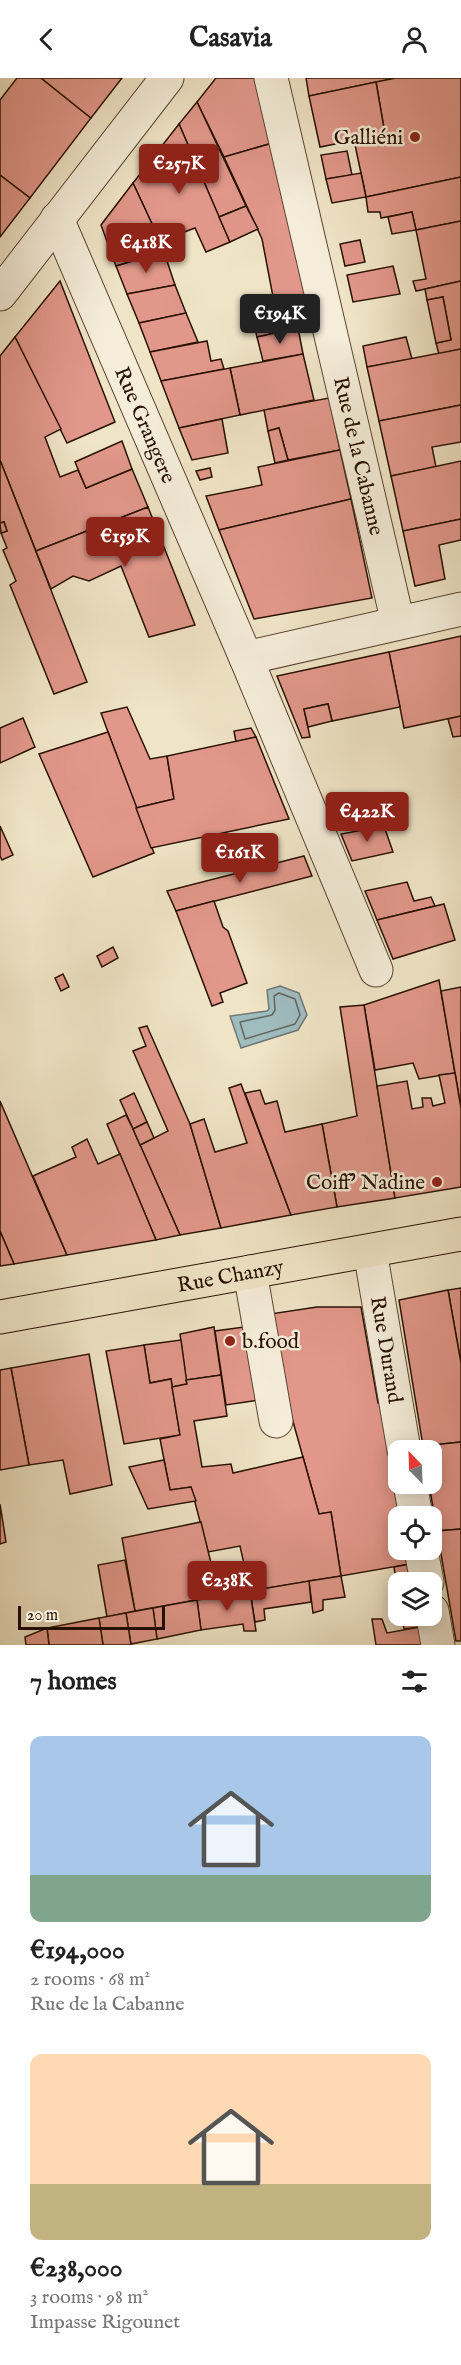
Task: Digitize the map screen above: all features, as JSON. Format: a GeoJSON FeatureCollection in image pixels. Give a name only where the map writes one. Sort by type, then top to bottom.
{"type":"FeatureCollection","features":[{"type":"Feature","properties":{"kind":"main road","name":"Rue Chanzy"},"geometry":{"type":"LineString","coordinates":[[0,1317],[461,1234]]}},
{"type":"Feature","properties":{"kind":"street"},"geometry":{"type":"LineString","coordinates":[[0,294],[167,78]]}},
{"type":"Feature","properties":{"kind":"street","name":"Rue de la Cabanne"},"geometry":{"type":"LineString","coordinates":[[271,78],[398,623]]}},
{"type":"Feature","properties":{"kind":"street","name":"Rue Grangere"},"geometry":{"type":"LineString","coordinates":[[57,219],[246,658],[376,970]]}},
{"type":"Feature","properties":{"kind":"street"},"geometry":{"type":"LineString","coordinates":[[246,658],[461,609]]}},
{"type":"Feature","properties":{"kind":"street","name":"Rue Durand"},"geometry":{"type":"LineString","coordinates":[[370,1251],[402,1440]]}},
{"type":"Feature","properties":{"kind":"street"},"geometry":{"type":"LineString","coordinates":[[250,1272],[276,1421]]}},
{"type":"Feature","properties":{"kind":"street"},"geometry":{"type":"LineString","coordinates":[[435,1626],[438,1645]]}},
{"type":"Feature","properties":{"kind":"water"},"geometry":{"type":"Polygon","coordinates":[[[280,986],[299,993],[307,1015],[298,1030],[241,1048],[230,1016],[267,1011],[269,1009],[267,990],[280,986]]]}},
{"type":"Feature","properties":{"kind":"building"},"geometry":{"type":"Polygon","coordinates":[[[17,78],[41,78],[91,118],[30,198],[0,175],[0,100],[17,78]]]}},
{"type":"Feature","properties":{"kind":"building"},"geometry":{"type":"Polygon","coordinates":[[[41,78],[122,78],[91,118],[41,78]]]}},
{"type":"Feature","properties":{"kind":"building"},"geometry":{"type":"Polygon","coordinates":[[[216,78],[262,78],[276,142],[224,157],[197,102],[216,78]]]}},
{"type":"Feature","properties":{"kind":"building"},"geometry":{"type":"Polygon","coordinates":[[[306,78],[396,78],[309,96],[306,78]]]}},
{"type":"Feature","properties":{"kind":"building","name":"Galliéni"},"geometry":{"type":"Polygon","coordinates":[[[396,78],[461,78],[461,177],[366,197],[354,140],[385,134],[376,82],[396,78]]]}},
{"type":"Feature","properties":{"kind":"building"},"geometry":{"type":"Polygon","coordinates":[[[376,82],[385,134],[320,147],[309,96],[376,82]]]}},
{"type":"Feature","properties":{"kind":"building"},"geometry":{"type":"Polygon","coordinates":[[[197,102],[246,206],[219,217],[179,124],[197,102]]]}},
{"type":"Feature","properties":{"kind":"building"},"geometry":{"type":"Polygon","coordinates":[[[179,124],[230,242],[206,252],[195,228],[160,241],[133,183],[179,124]]]}},
{"type":"Feature","properties":{"kind":"building"},"geometry":{"type":"Polygon","coordinates":[[[276,142],[309,297],[274,302],[262,239],[224,157],[276,142]]]}},
{"type":"Feature","properties":{"kind":"building"},"geometry":{"type":"Polygon","coordinates":[[[347,151],[352,175],[326,179],[321,155],[347,151]]]}},
{"type":"Feature","properties":{"kind":"building"},"geometry":{"type":"Polygon","coordinates":[[[361,173],[366,197],[332,203],[326,179],[361,173]]]}},
{"type":"Feature","properties":{"kind":"building"},"geometry":{"type":"Polygon","coordinates":[[[0,175],[30,198],[0,237],[0,175]]]}},
{"type":"Feature","properties":{"kind":"building"},"geometry":{"type":"Polygon","coordinates":[[[461,177],[461,221],[416,230],[412,212],[381,218],[380,212],[368,212],[366,197],[461,177]]]}},
{"type":"Feature","properties":{"kind":"building"},"geometry":{"type":"Polygon","coordinates":[[[133,183],[160,241],[113,258],[101,225],[133,183]]]}},
{"type":"Feature","properties":{"kind":"building"},"geometry":{"type":"Polygon","coordinates":[[[246,206],[258,229],[230,242],[219,217],[246,206]]]}},
{"type":"Feature","properties":{"kind":"building"},"geometry":{"type":"Polygon","coordinates":[[[412,212],[416,230],[392,234],[388,217],[412,212]]]}},
{"type":"Feature","properties":{"kind":"building"},"geometry":{"type":"Polygon","coordinates":[[[461,221],[461,281],[416,291],[413,281],[426,279],[416,230],[461,221]]]}},
{"type":"Feature","properties":{"kind":"building"},"geometry":{"type":"Polygon","coordinates":[[[360,240],[365,262],[345,266],[340,244],[360,240]]]}},
{"type":"Feature","properties":{"kind":"building"},"geometry":{"type":"Polygon","coordinates":[[[160,241],[164,252],[116,266],[113,258],[160,241]]]}},
{"type":"Feature","properties":{"kind":"building"},"geometry":{"type":"Polygon","coordinates":[[[164,252],[175,285],[127,294],[116,266],[164,252]]]}},
{"type":"Feature","properties":{"kind":"building"},"geometry":{"type":"Polygon","coordinates":[[[393,266],[400,294],[353,302],[347,275],[393,266]]]}},
{"type":"Feature","properties":{"kind":"building"},"geometry":{"type":"Polygon","coordinates":[[[60,281],[115,422],[67,443],[15,337],[60,281]]]}},
{"type":"Feature","properties":{"kind":"building"},"geometry":{"type":"Polygon","coordinates":[[[461,281],[461,349],[439,354],[436,343],[451,340],[443,297],[427,300],[425,289],[461,281]]]}},
{"type":"Feature","properties":{"kind":"building"},"geometry":{"type":"Polygon","coordinates":[[[175,285],[186,313],[139,323],[127,294],[175,285]]]}},
{"type":"Feature","properties":{"kind":"building"},"geometry":{"type":"Polygon","coordinates":[[[272,295],[274,302],[309,297],[310,306],[294,311],[298,328],[257,337],[248,299],[272,295]]]}},
{"type":"Feature","properties":{"kind":"building"},"geometry":{"type":"Polygon","coordinates":[[[443,297],[451,340],[436,343],[427,300],[443,297]]]}},
{"type":"Feature","properties":{"kind":"building"},"geometry":{"type":"Polygon","coordinates":[[[186,313],[198,342],[150,352],[139,323],[186,313]]]}},
{"type":"Feature","properties":{"kind":"building"},"geometry":{"type":"Polygon","coordinates":[[[298,328],[303,354],[263,361],[257,337],[298,328]]]}},
{"type":"Feature","properties":{"kind":"building"},"geometry":{"type":"Polygon","coordinates":[[[15,337],[61,429],[45,437],[60,477],[78,470],[86,488],[132,469],[148,507],[36,551],[0,460],[0,356],[15,337]]]}},
{"type":"Feature","properties":{"kind":"building"},"geometry":{"type":"Polygon","coordinates":[[[406,337],[412,359],[367,367],[363,346],[406,337]]]}},
{"type":"Feature","properties":{"kind":"building"},"geometry":{"type":"Polygon","coordinates":[[[207,341],[211,361],[221,359],[224,369],[161,381],[150,352],[207,341]]]}},
{"type":"Feature","properties":{"kind":"building"},"geometry":{"type":"Polygon","coordinates":[[[461,349],[461,405],[379,421],[367,367],[461,349]]]}},
{"type":"Feature","properties":{"kind":"building"},"geometry":{"type":"Polygon","coordinates":[[[303,354],[314,400],[240,415],[230,368],[303,354]]]}},
{"type":"Feature","properties":{"kind":"building"},"geometry":{"type":"Polygon","coordinates":[[[230,368],[240,415],[179,428],[161,381],[230,368]]]}},
{"type":"Feature","properties":{"kind":"building"},"geometry":{"type":"Polygon","coordinates":[[[329,398],[340,450],[288,460],[279,428],[268,431],[264,410],[329,398]]]}},
{"type":"Feature","properties":{"kind":"building"},"geometry":{"type":"Polygon","coordinates":[[[461,405],[461,442],[432,447],[436,467],[391,476],[379,421],[461,405]]]}},
{"type":"Feature","properties":{"kind":"building"},"geometry":{"type":"Polygon","coordinates":[[[222,419],[228,453],[192,460],[179,428],[222,419]]]}},
{"type":"Feature","properties":{"kind":"building"},"geometry":{"type":"Polygon","coordinates":[[[279,428],[288,460],[275,463],[268,431],[279,428]]]}},
{"type":"Feature","properties":{"kind":"building"},"geometry":{"type":"Polygon","coordinates":[[[122,441],[132,469],[86,488],[75,462],[122,441]]]}},
{"type":"Feature","properties":{"kind":"building"},"geometry":{"type":"Polygon","coordinates":[[[340,450],[351,499],[219,530],[206,496],[262,485],[258,467],[340,450]]]}},
{"type":"Feature","properties":{"kind":"building"},"geometry":{"type":"Polygon","coordinates":[[[0,460],[87,682],[54,694],[10,585],[16,581],[3,550],[7,548],[1,533],[7,531],[4,522],[0,523],[0,460]]]}},
{"type":"Feature","properties":{"kind":"building"},"geometry":{"type":"Polygon","coordinates":[[[461,461],[461,519],[403,531],[391,476],[461,461]]]}},
{"type":"Feature","properties":{"kind":"building"},"geometry":{"type":"Polygon","coordinates":[[[210,468],[212,477],[200,480],[196,471],[210,468]]]}},
{"type":"Feature","properties":{"kind":"building"},"geometry":{"type":"Polygon","coordinates":[[[351,499],[372,598],[254,619],[219,530],[351,499]]]}},
{"type":"Feature","properties":{"kind":"building"},"geometry":{"type":"Polygon","coordinates":[[[148,507],[195,625],[149,637],[121,566],[89,581],[73,576],[51,589],[36,551],[148,507]]]}},
{"type":"Feature","properties":{"kind":"building"},"geometry":{"type":"Polygon","coordinates":[[[461,519],[461,540],[439,545],[445,579],[415,586],[403,531],[461,519]]]}},
{"type":"Feature","properties":{"kind":"building"},"geometry":{"type":"Polygon","coordinates":[[[4,522],[7,531],[1,533],[0,523],[4,522]]]}},
{"type":"Feature","properties":{"kind":"building"},"geometry":{"type":"Polygon","coordinates":[[[461,636],[461,716],[404,728],[389,652],[461,636]]]}},
{"type":"Feature","properties":{"kind":"building"},"geometry":{"type":"Polygon","coordinates":[[[389,652],[400,707],[332,721],[328,704],[304,709],[310,737],[302,738],[277,676],[389,652]]]}},
{"type":"Feature","properties":{"kind":"building"},"geometry":{"type":"Polygon","coordinates":[[[328,704],[332,721],[308,727],[304,709],[328,704]]]}},
{"type":"Feature","properties":{"kind":"building"},"geometry":{"type":"Polygon","coordinates":[[[127,707],[150,759],[167,756],[174,799],[136,808],[101,713],[127,707]]]}},
{"type":"Feature","properties":{"kind":"building"},"geometry":{"type":"Polygon","coordinates":[[[461,716],[461,736],[453,737],[448,719],[461,716]]]}},
{"type":"Feature","properties":{"kind":"building"},"geometry":{"type":"Polygon","coordinates":[[[23,718],[35,747],[0,763],[0,728],[23,718]]]}},
{"type":"Feature","properties":{"kind":"building"},"geometry":{"type":"Polygon","coordinates":[[[251,728],[256,737],[236,742],[234,731],[251,728]]]}},
{"type":"Feature","properties":{"kind":"building"},"geometry":{"type":"Polygon","coordinates":[[[108,732],[154,853],[93,877],[39,754],[108,732]]]}},
{"type":"Feature","properties":{"kind":"building"},"geometry":{"type":"Polygon","coordinates":[[[256,737],[289,819],[151,848],[136,808],[174,799],[167,756],[256,737]]]}},
{"type":"Feature","properties":{"kind":"building"},"geometry":{"type":"Polygon","coordinates":[[[0,826],[13,855],[2,860],[0,856],[0,826]]]}},
{"type":"Feature","properties":{"kind":"building"},"geometry":{"type":"Polygon","coordinates":[[[384,826],[393,852],[352,861],[341,834],[384,826]]]}},
{"type":"Feature","properties":{"kind":"building"},"geometry":{"type":"Polygon","coordinates":[[[304,856],[312,876],[176,911],[167,891],[304,856]]]}},
{"type":"Feature","properties":{"kind":"building"},"geometry":{"type":"Polygon","coordinates":[[[407,882],[414,901],[431,897],[435,906],[377,920],[365,891],[407,882]]]}},
{"type":"Feature","properties":{"kind":"building"},"geometry":{"type":"Polygon","coordinates":[[[214,901],[247,983],[220,993],[223,1002],[212,1006],[176,911],[214,901]]]}},
{"type":"Feature","properties":{"kind":"building"},"geometry":{"type":"Polygon","coordinates":[[[444,904],[455,940],[393,959],[377,920],[444,904]]]}},
{"type":"Feature","properties":{"kind":"building"},"geometry":{"type":"Polygon","coordinates":[[[113,947],[118,958],[102,967],[97,956],[113,947]]]}},
{"type":"Feature","properties":{"kind":"building"},"geometry":{"type":"Polygon","coordinates":[[[63,974],[69,987],[61,991],[55,978],[63,974]]]}},
{"type":"Feature","properties":{"kind":"building"},"geometry":{"type":"Polygon","coordinates":[[[439,980],[455,1073],[419,1079],[413,1063],[375,1070],[364,1005],[439,980]]]}},
{"type":"Feature","properties":{"kind":"building"},"geometry":{"type":"Polygon","coordinates":[[[461,987],[461,1108],[441,991],[461,987]]]}},
{"type":"Feature","properties":{"kind":"building"},"geometry":{"type":"Polygon","coordinates":[[[364,1005],[395,1198],[337,1207],[322,1124],[357,1116],[340,1007],[364,1005]]]}},
{"type":"Feature","properties":{"kind":"building"},"geometry":{"type":"Polygon","coordinates":[[[147,1026],[190,1124],[221,1228],[180,1235],[140,1145],[168,1131],[133,1051],[146,1046],[139,1028],[147,1026]]]}},
{"type":"Feature","properties":{"kind":"building"},"geometry":{"type":"Polygon","coordinates":[[[455,1073],[461,1108],[461,1187],[395,1198],[377,1086],[407,1081],[412,1109],[423,1107],[422,1098],[431,1098],[433,1106],[445,1103],[439,1075],[455,1073]]]}},
{"type":"Feature","properties":{"kind":"building"},"geometry":{"type":"Polygon","coordinates":[[[241,1084],[291,1215],[221,1228],[190,1124],[204,1119],[215,1152],[247,1143],[229,1088],[241,1084]]]}},
{"type":"Feature","properties":{"kind":"building"},"geometry":{"type":"Polygon","coordinates":[[[260,1090],[265,1104],[277,1101],[285,1132],[322,1124],[337,1207],[291,1215],[245,1093],[260,1090]]]}},
{"type":"Feature","properties":{"kind":"building"},"geometry":{"type":"Polygon","coordinates":[[[134,1093],[147,1122],[133,1129],[120,1100],[134,1093]]]}},
{"type":"Feature","properties":{"kind":"building"},"geometry":{"type":"Polygon","coordinates":[[[0,1101],[67,1255],[14,1264],[0,1231],[0,1101]]]}},
{"type":"Feature","properties":{"kind":"building"},"geometry":{"type":"Polygon","coordinates":[[[126,1115],[180,1235],[156,1240],[107,1124],[126,1115]]]}},
{"type":"Feature","properties":{"kind":"building"},"geometry":{"type":"Polygon","coordinates":[[[147,1122],[154,1138],[140,1145],[133,1129],[147,1122]]]}},
{"type":"Feature","properties":{"kind":"building"},"geometry":{"type":"Polygon","coordinates":[[[87,1139],[98,1164],[120,1154],[156,1240],[67,1255],[33,1176],[76,1157],[72,1147],[87,1139]]]}},
{"type":"Feature","properties":{"kind":"building"},"geometry":{"type":"Polygon","coordinates":[[[0,1231],[14,1264],[0,1266],[0,1231]]]}},
{"type":"Feature","properties":{"kind":"building"},"geometry":{"type":"Polygon","coordinates":[[[461,1288],[461,1363],[448,1290],[461,1288]]]}},
{"type":"Feature","properties":{"kind":"building"},"geometry":{"type":"Polygon","coordinates":[[[448,1290],[461,1363],[461,1442],[442,1444],[442,1440],[422,1440],[399,1300],[448,1290]]]}},
{"type":"Feature","properties":{"kind":"building"},"geometry":{"type":"Polygon","coordinates":[[[317,1307],[361,1307],[378,1403],[385,1407],[390,1440],[388,1440],[388,1494],[399,1494],[400,1506],[388,1506],[388,1560],[409,1560],[410,1564],[341,1576],[331,1512],[319,1514],[290,1411],[270,1314],[317,1307]]]}},
{"type":"Feature","properties":{"kind":"building"},"geometry":{"type":"Polygon","coordinates":[[[214,1327],[221,1375],[186,1380],[180,1334],[214,1327]]]}},
{"type":"Feature","properties":{"kind":"building"},"geometry":{"type":"Polygon","coordinates":[[[244,1327],[259,1400],[226,1405],[215,1331],[244,1327]]]}},
{"type":"Feature","properties":{"kind":"building"},"geometry":{"type":"Polygon","coordinates":[[[181,1340],[187,1384],[172,1387],[171,1379],[150,1383],[144,1345],[181,1340]]]}},
{"type":"Feature","properties":{"kind":"building"},"geometry":{"type":"Polygon","coordinates":[[[144,1345],[150,1383],[171,1379],[180,1435],[124,1444],[106,1351],[144,1345]]]}},
{"type":"Feature","properties":{"kind":"building"},"geometry":{"type":"Polygon","coordinates":[[[89,1354],[112,1485],[70,1494],[63,1460],[29,1465],[11,1368],[89,1354]]]}},
{"type":"Feature","properties":{"kind":"building"},"geometry":{"type":"Polygon","coordinates":[[[11,1368],[29,1465],[0,1470],[0,1370],[11,1368]]]}},
{"type":"Feature","properties":{"kind":"building"},"geometry":{"type":"Polygon","coordinates":[[[221,1375],[227,1416],[194,1421],[202,1467],[231,1464],[233,1473],[303,1457],[319,1514],[331,1512],[341,1576],[250,1591],[240,1546],[208,1552],[191,1487],[170,1490],[160,1439],[180,1435],[172,1387],[187,1384],[186,1380],[221,1375]]]}},
{"type":"Feature","properties":{"kind":"building"},"geometry":{"type":"Polygon","coordinates":[[[461,1442],[461,1529],[442,1531],[442,1506],[433,1506],[431,1494],[442,1494],[442,1444],[461,1442]]]}},
{"type":"Feature","properties":{"kind":"building"},"geometry":{"type":"Polygon","coordinates":[[[164,1460],[170,1490],[191,1487],[196,1501],[148,1509],[129,1467],[164,1460]]]}},
{"type":"Feature","properties":{"kind":"building"},"geometry":{"type":"Polygon","coordinates":[[[0,1504],[6,1542],[0,1544],[0,1504]]]}},
{"type":"Feature","properties":{"kind":"building"},"geometry":{"type":"Polygon","coordinates":[[[201,1522],[219,1596],[135,1611],[122,1538],[201,1522]]]}},
{"type":"Feature","properties":{"kind":"building"},"geometry":{"type":"Polygon","coordinates":[[[461,1529],[461,1641],[456,1641],[442,1560],[442,1531],[461,1529]]]}},
{"type":"Feature","properties":{"kind":"building"},"geometry":{"type":"Polygon","coordinates":[[[125,1560],[135,1611],[107,1617],[98,1565],[125,1560]]]}},
{"type":"Feature","properties":{"kind":"building"},"geometry":{"type":"Polygon","coordinates":[[[410,1564],[411,1572],[395,1572],[394,1567],[410,1564]]]}},
{"type":"Feature","properties":{"kind":"building"},"geometry":{"type":"Polygon","coordinates":[[[341,1576],[345,1597],[323,1600],[323,1610],[313,1613],[309,1581],[341,1576]]]}},
{"type":"Feature","properties":{"kind":"building"},"geometry":{"type":"Polygon","coordinates":[[[309,1581],[311,1602],[264,1609],[265,1620],[255,1622],[250,1591],[309,1581]]]}},
{"type":"Feature","properties":{"kind":"building"},"geometry":{"type":"Polygon","coordinates":[[[250,1591],[256,1631],[244,1631],[243,1624],[201,1630],[197,1600],[250,1591]]]}},
{"type":"Feature","properties":{"kind":"building"},"geometry":{"type":"Polygon","coordinates":[[[197,1600],[201,1630],[157,1639],[153,1608],[197,1600]]]}},
{"type":"Feature","properties":{"kind":"building"},"geometry":{"type":"Polygon","coordinates":[[[153,1608],[157,1639],[131,1644],[126,1613],[153,1608]]]}},
{"type":"Feature","properties":{"kind":"building"},"geometry":{"type":"Polygon","coordinates":[[[126,1613],[131,1645],[103,1645],[99,1618],[126,1613]]]}},
{"type":"Feature","properties":{"kind":"building"},"geometry":{"type":"Polygon","coordinates":[[[99,1618],[103,1645],[49,1645],[47,1628],[99,1618]]]}},
{"type":"Feature","properties":{"kind":"building"},"geometry":{"type":"Polygon","coordinates":[[[372,1619],[382,1619],[387,1633],[420,1627],[423,1645],[376,1645],[372,1619]]]}},
{"type":"Feature","properties":{"kind":"building"},"geometry":{"type":"Polygon","coordinates":[[[404,1626],[420,1626],[420,1627],[404,1629],[404,1626]]]}},
{"type":"Feature","properties":{"kind":"building"},"geometry":{"type":"Polygon","coordinates":[[[47,1628],[49,1645],[26,1645],[25,1637],[47,1628]]]}},
{"type":"Feature","properties":{"kind":"place","name":"Galliéni"},"geometry":{"type":"Point","coordinates":[415,137]}},
{"type":"Feature","properties":{"kind":"place","name":"Coiff' Nadine"},"geometry":{"type":"Point","coordinates":[437,1182]}},
{"type":"Feature","properties":{"kind":"place","name":"b.food"},"geometry":{"type":"Point","coordinates":[230,1341]}}]}
